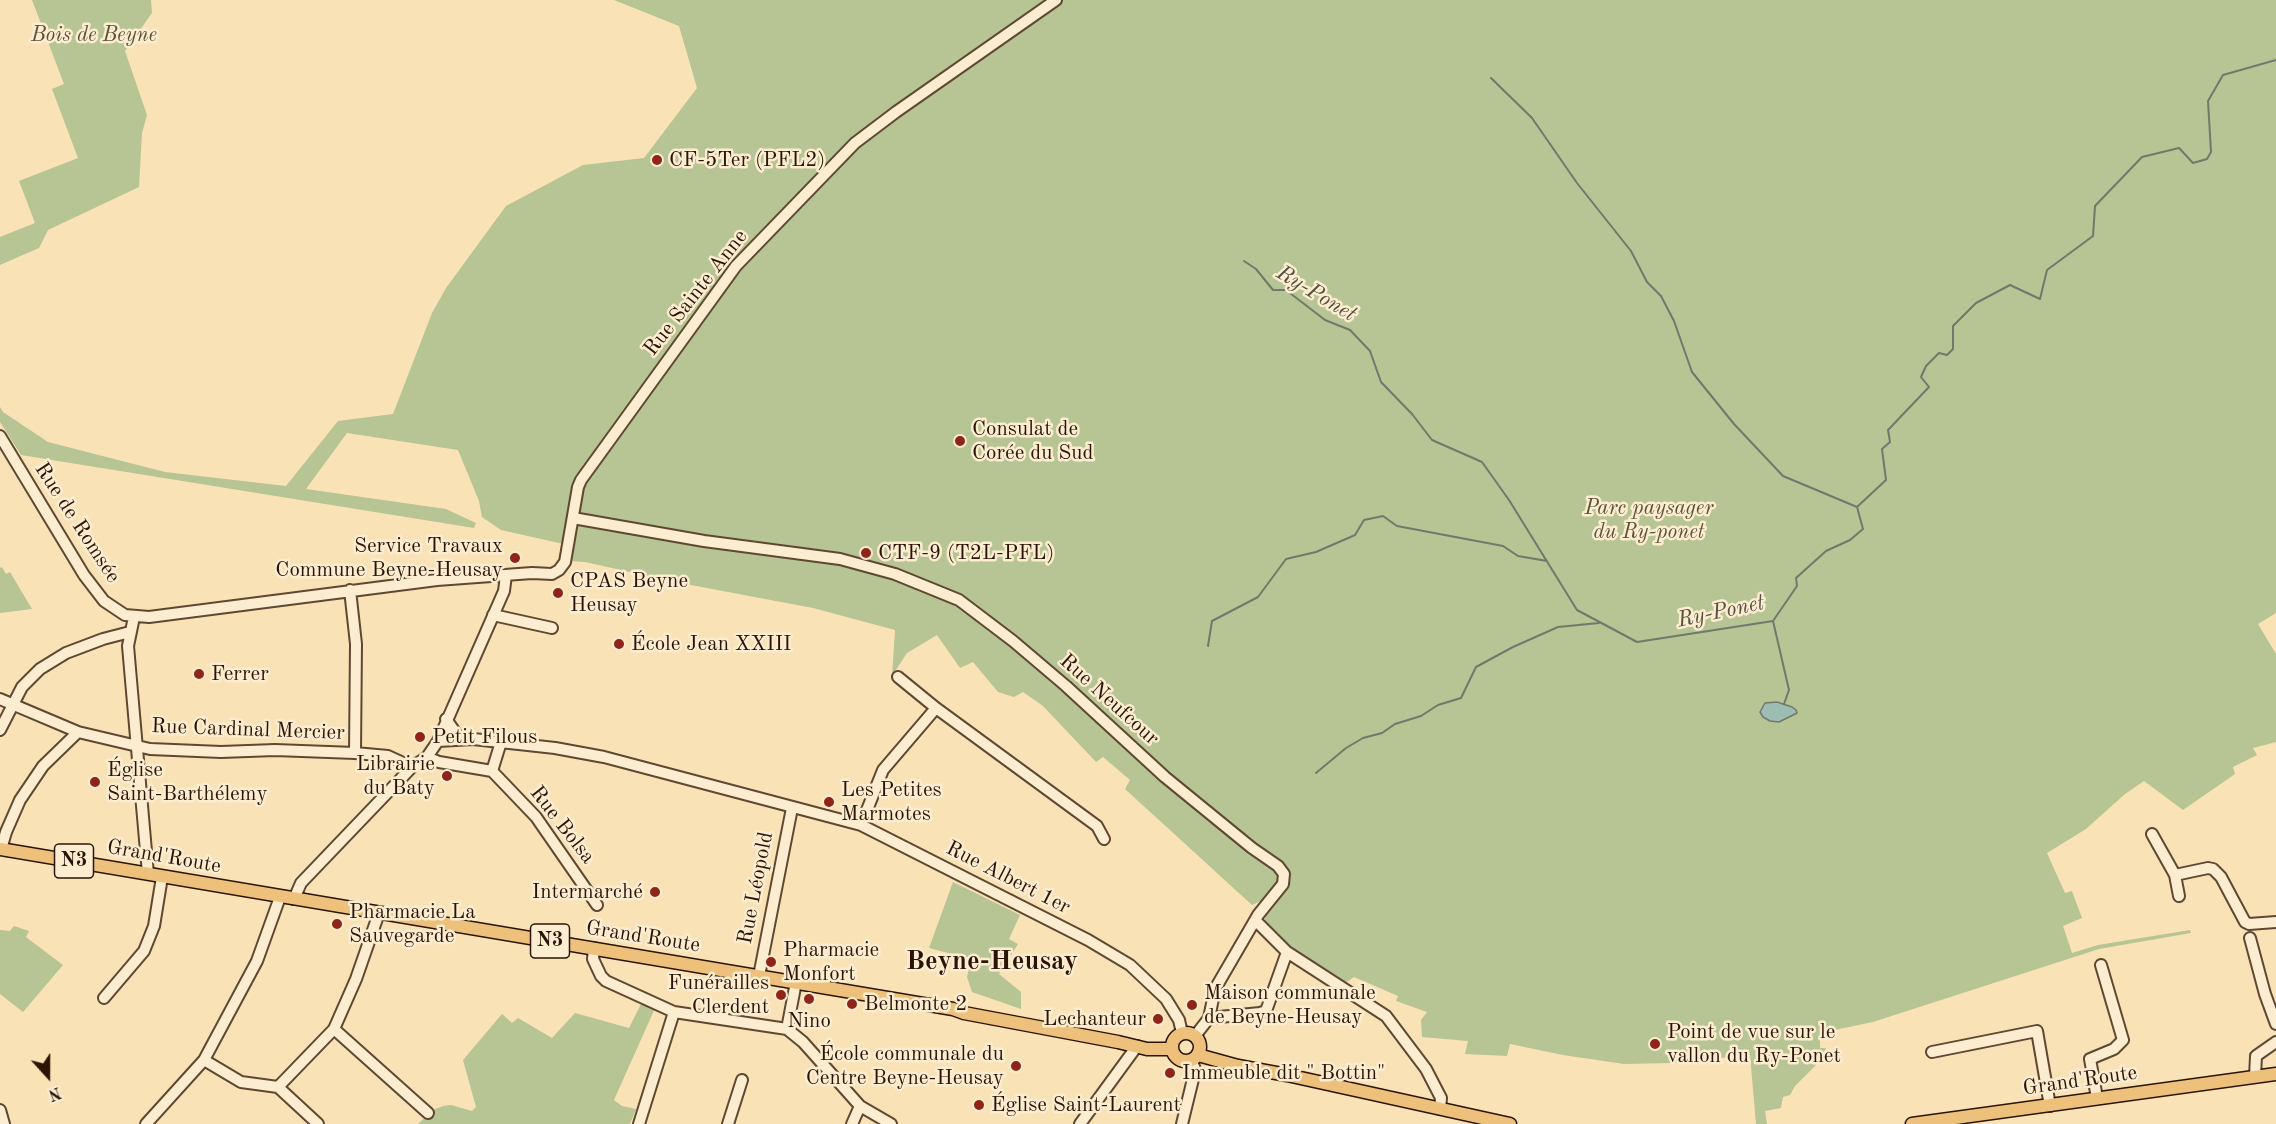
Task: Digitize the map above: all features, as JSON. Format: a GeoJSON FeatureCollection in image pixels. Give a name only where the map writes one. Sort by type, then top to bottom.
{"type":"FeatureCollection","features":[{"type":"Feature","properties":{"kind":"main road","name":"Grand'Route"},"geometry":{"type":"LineString","coordinates":[[1,849],[953,1009],[1152,1050],[1172,1049],[1174,1055],[1179,1059],[1212,1060],[1510,1124]]}},
{"type":"Feature","properties":{"kind":"main road"},"geometry":{"type":"LineString","coordinates":[[1172,1049],[1174,1038],[1182,1033],[1189,1033],[1200,1041],[1196,1058]]}},
{"type":"Feature","properties":{"kind":"main road","name":"Grand'Route"},"geometry":{"type":"LineString","coordinates":[[1912,1124],[2276,1074]]}},
{"type":"Feature","properties":{"kind":"street","name":"Rue Sainte Anne"},"geometry":{"type":"LineString","coordinates":[[134,617],[436,580],[552,574],[559,570],[565,562],[581,480],[736,266],[855,143],[1056,0]]}},
{"type":"Feature","properties":{"kind":"street","name":"Rue de Romsée"},"geometry":{"type":"LineString","coordinates":[[0,436],[84,575],[104,601],[116,611],[134,617]]}},
{"type":"Feature","properties":{"kind":"street","name":"Rue Neufcour"},"geometry":{"type":"LineString","coordinates":[[573,518],[704,541],[840,559],[895,574],[959,600],[983,616],[1066,686],[1192,800],[1278,866],[1284,874],[1283,882],[1262,908],[1215,989],[1209,1017]]}},
{"type":"Feature","properties":{"kind":"street"},"geometry":{"type":"LineString","coordinates":[[294,899],[301,883],[412,767],[427,757],[438,741],[504,591],[506,575]]}},
{"type":"Feature","properties":{"kind":"street"},"geometry":{"type":"LineString","coordinates":[[350,590],[356,644],[355,753]]}},
{"type":"Feature","properties":{"kind":"street"},"geometry":{"type":"LineString","coordinates":[[493,615],[552,628]]}},
{"type":"Feature","properties":{"kind":"street"},"geometry":{"type":"LineString","coordinates":[[134,617],[128,646],[148,874]]}},
{"type":"Feature","properties":{"kind":"street"},"geometry":{"type":"LineString","coordinates":[[0,730],[30,678],[53,661],[103,639],[130,632]]}},
{"type":"Feature","properties":{"kind":"street"},"geometry":{"type":"LineString","coordinates":[[898,677],[936,708],[1097,826],[1104,839]]}},
{"type":"Feature","properties":{"kind":"street","name":"Rue Cardinal Mercier"},"geometry":{"type":"LineString","coordinates":[[0,699],[78,732],[150,749],[355,753],[388,756],[412,767]]}},
{"type":"Feature","properties":{"kind":"street"},"geometry":{"type":"LineString","coordinates":[[861,825],[883,770],[936,708]]}},
{"type":"Feature","properties":{"kind":"street"},"geometry":{"type":"LineString","coordinates":[[446,719],[460,739]]}},
{"type":"Feature","properties":{"kind":"street"},"geometry":{"type":"LineString","coordinates":[[1,849],[20,800],[43,766],[78,732]]}},
{"type":"Feature","properties":{"kind":"street","name":"Rue Albert 1er"},"geometry":{"type":"LineString","coordinates":[[438,741],[460,739],[501,742],[555,748],[604,757],[861,825],[1088,940],[1130,965],[1166,999],[1179,1020],[1182,1033]]}},
{"type":"Feature","properties":{"kind":"street"},"geometry":{"type":"LineString","coordinates":[[427,757],[439,762],[492,771],[501,742]]}},
{"type":"Feature","properties":{"kind":"street","name":"Rue Bolsa"},"geometry":{"type":"LineString","coordinates":[[492,771],[536,817],[597,905]]}},
{"type":"Feature","properties":{"kind":"street","name":"Rue Léopold"},"geometry":{"type":"LineString","coordinates":[[759,976],[792,808]]}},
{"type":"Feature","properties":{"kind":"street"},"geometry":{"type":"LineString","coordinates":[[2152,834],[2175,875],[2179,896]]}},
{"type":"Feature","properties":{"kind":"street"},"geometry":{"type":"LineString","coordinates":[[2175,875],[2213,869],[2221,877],[2245,922],[2249,924],[2276,922]]}},
{"type":"Feature","properties":{"kind":"street"},"geometry":{"type":"LineString","coordinates":[[104,998],[144,951],[154,926],[162,877]]}},
{"type":"Feature","properties":{"kind":"street"},"geometry":{"type":"LineString","coordinates":[[146,1124],[204,1060],[257,961],[280,897]]}},
{"type":"Feature","properties":{"kind":"street"},"geometry":{"type":"LineString","coordinates":[[279,1088],[334,1029],[356,979],[379,913]]}},
{"type":"Feature","properties":{"kind":"street"},"geometry":{"type":"LineString","coordinates":[[1256,921],[1287,952],[1386,1016],[1426,1069],[1441,1098],[1440,1109]]}},
{"type":"Feature","properties":{"kind":"street"},"geometry":{"type":"LineString","coordinates":[[2250,938],[2265,994],[2276,1024]]}},
{"type":"Feature","properties":{"kind":"street"},"geometry":{"type":"LineString","coordinates":[[594,948],[593,959],[606,981],[674,1012],[787,1029],[803,1042],[860,1106],[891,1124]]}},
{"type":"Feature","properties":{"kind":"street"},"geometry":{"type":"LineString","coordinates":[[1195,1036],[1209,1017],[1266,1011],[1287,952]]}},
{"type":"Feature","properties":{"kind":"street"},"geometry":{"type":"LineString","coordinates":[[2097,1098],[2090,1059],[2114,1049],[2123,1040],[2101,965]]}},
{"type":"Feature","properties":{"kind":"street"},"geometry":{"type":"LineString","coordinates":[[787,1029],[796,982]]}},
{"type":"Feature","properties":{"kind":"street"},"geometry":{"type":"LineString","coordinates":[[639,1124],[674,1012]]}},
{"type":"Feature","properties":{"kind":"street"},"geometry":{"type":"LineString","coordinates":[[334,1029],[428,1113]]}},
{"type":"Feature","properties":{"kind":"street"},"geometry":{"type":"LineString","coordinates":[[1932,1052],[2037,1031],[2050,1106]]}},
{"type":"Feature","properties":{"kind":"street"},"geometry":{"type":"LineString","coordinates":[[2255,1077],[2256,1056],[2276,1042]]}},
{"type":"Feature","properties":{"kind":"street"},"geometry":{"type":"LineString","coordinates":[[1080,1124],[1137,1046]]}},
{"type":"Feature","properties":{"kind":"street"},"geometry":{"type":"LineString","coordinates":[[1182,1124],[1196,1058]]}},
{"type":"Feature","properties":{"kind":"street"},"geometry":{"type":"LineString","coordinates":[[204,1060],[241,1082],[279,1088],[318,1124]]}},
{"type":"Feature","properties":{"kind":"street"},"geometry":{"type":"LineString","coordinates":[[728,1124],[742,1080]]}},
{"type":"Feature","properties":{"kind":"street"},"geometry":{"type":"LineString","coordinates":[[852,1124],[860,1106]]}},
{"type":"Feature","properties":{"kind":"street"},"geometry":{"type":"LineString","coordinates":[[0,1110],[4,1124]]}},
{"type":"Feature","properties":{"kind":"green space","name":"Bois de Beyne"},"geometry":{"type":"Polygon","coordinates":[[[32,0],[151,0],[152,13],[125,51],[147,115],[142,133],[139,187],[48,230],[39,248],[0,265],[0,237],[35,223],[19,181],[78,158],[52,89],[64,84],[32,0]]]}},
{"type":"Feature","properties":{"kind":"green space","name":"Parc paysager du Ry-ponet"},"geometry":{"type":"Polygon","coordinates":[[[614,0],[2276,0],[2276,613],[2258,624],[2276,654],[2276,742],[2253,748],[2257,755],[2233,767],[2235,774],[2183,810],[2144,781],[2125,794],[2086,829],[2047,853],[2065,893],[2072,891],[2082,918],[2063,926],[2072,953],[2098,945],[2190,930],[2191,933],[2099,949],[1873,1022],[1820,1033],[1820,1048],[1826,1048],[1819,1062],[1795,1086],[1790,1095],[1783,1097],[1781,1108],[1765,1111],[1767,1124],[1756,1124],[1750,1055],[1672,1063],[1624,1064],[1510,1044],[1507,1056],[1465,1054],[1468,1041],[1422,1037],[1421,1020],[1427,1012],[1396,1001],[1398,996],[1354,977],[1344,984],[1293,950],[1265,923],[1265,910],[1277,896],[1270,891],[1263,900],[1252,905],[1125,789],[1130,780],[1103,757],[1096,762],[1043,706],[1023,692],[1014,697],[998,692],[973,662],[960,668],[937,635],[907,653],[892,676],[895,630],[813,608],[675,582],[585,562],[569,561],[568,545],[501,530],[482,517],[479,501],[458,450],[347,433],[306,489],[446,509],[476,523],[474,528],[21,455],[0,422],[0,407],[3,412],[48,442],[165,472],[286,486],[338,421],[393,414],[432,313],[446,288],[506,206],[583,165],[644,158],[697,88],[679,26],[614,0]]]}},
{"type":"Feature","properties":{"kind":"green space"},"geometry":{"type":"Polygon","coordinates":[[[2,567],[6,574],[10,572],[32,609],[0,613],[0,568],[2,567]]]}},
{"type":"Feature","properties":{"kind":"green space"},"geometry":{"type":"Polygon","coordinates":[[[953,882],[1020,915],[1009,939],[1018,944],[999,974],[1021,992],[1021,1009],[972,992],[967,977],[971,959],[929,948],[953,882]]]}},
{"type":"Feature","properties":{"kind":"green space"},"geometry":{"type":"Polygon","coordinates":[[[14,926],[29,931],[26,937],[63,965],[23,1012],[0,994],[0,930],[10,931],[14,926]]]}},
{"type":"Feature","properties":{"kind":"green space"},"geometry":{"type":"Polygon","coordinates":[[[643,1000],[656,1006],[614,1100],[622,1106],[636,1109],[630,1124],[418,1124],[433,1110],[443,1106],[451,1105],[472,1111],[476,1107],[463,1060],[502,1014],[512,1023],[518,1018],[552,1038],[575,1013],[629,1028],[643,1000]]]}},
{"type":"Feature","properties":{"kind":"water"},"geometry":{"type":"Polygon","coordinates":[[[1777,702],[1792,707],[1797,713],[1779,722],[1763,717],[1760,712],[1765,703],[1777,702]]]}},
{"type":"Feature","properties":{"kind":"waterway","name":"Ry-Ponet"},"geometry":{"type":"LineString","coordinates":[[1244,261],[1256,269],[1273,290],[1286,290],[1325,320],[1350,330],[1370,351],[1381,382],[1412,414],[1432,440],[1482,462],[1509,500],[1577,610],[1637,642],[1773,621],[1797,586],[1796,578],[1826,551],[1850,540],[1863,529],[1857,507],[1886,480],[1882,449],[1890,442],[1888,430],[1929,387],[1921,377],[1926,366],[1939,353],[1947,355],[1953,349],[1953,326],[1976,303],[2010,285],[2040,299],[2047,270],[2093,236],[2095,206],[2142,157],[2179,148],[2193,163],[2207,159],[2211,152],[2208,101],[2223,75],[2276,60]]}},
{"type":"Feature","properties":{"kind":"waterway"},"geometry":{"type":"LineString","coordinates":[[1491,78],[1532,118],[1577,183],[1631,251],[1647,282],[1661,296],[1674,321],[1692,372],[1734,424],[1783,476],[1857,507]]}},
{"type":"Feature","properties":{"kind":"waterway"},"geometry":{"type":"LineString","coordinates":[[1208,646],[1212,621],[1258,597],[1286,559],[1316,552],[1355,535],[1364,520],[1383,516],[1397,526],[1503,546],[1518,556],[1547,561]]}},
{"type":"Feature","properties":{"kind":"waterway"},"geometry":{"type":"LineString","coordinates":[[1773,621],[1789,690],[1784,704]]}},
{"type":"Feature","properties":{"kind":"waterway"},"geometry":{"type":"LineString","coordinates":[[1316,773],[1346,748],[1363,738],[1382,733],[1395,724],[1421,716],[1438,705],[1461,698],[1476,667],[1513,647],[1558,627],[1599,623]]}},
{"type":"Feature","properties":{"kind":"place","name":"CF-5Ter (PFL2)"},"geometry":{"type":"Point","coordinates":[657,160]}},
{"type":"Feature","properties":{"kind":"place","name":"Consulat de Corée du Sud"},"geometry":{"type":"Point","coordinates":[960,441]}},
{"type":"Feature","properties":{"kind":"place","name":"CTF-9 (T2L-PFL)"},"geometry":{"type":"Point","coordinates":[866,553]}},
{"type":"Feature","properties":{"kind":"place","name":"Service Travaux Commune Beyne-Heusay"},"geometry":{"type":"Point","coordinates":[515,558]}},
{"type":"Feature","properties":{"kind":"place","name":"CPAS Beyne Heusay"},"geometry":{"type":"Point","coordinates":[558,593]}},
{"type":"Feature","properties":{"kind":"place","name":"École Jean XXIII"},"geometry":{"type":"Point","coordinates":[619,644]}},
{"type":"Feature","properties":{"kind":"place","name":"Ferrer"},"geometry":{"type":"Point","coordinates":[199,674]}},
{"type":"Feature","properties":{"kind":"place","name":"Petit Filous"},"geometry":{"type":"Point","coordinates":[420,737]}},
{"type":"Feature","properties":{"kind":"place","name":"Librairie du Baty"},"geometry":{"type":"Point","coordinates":[447,776]}},
{"type":"Feature","properties":{"kind":"place","name":"Église Saint-Barthélemy"},"geometry":{"type":"Point","coordinates":[95,782]}},
{"type":"Feature","properties":{"kind":"place","name":"Les Petites Marmotes"},"geometry":{"type":"Point","coordinates":[829,802]}},
{"type":"Feature","properties":{"kind":"place","name":"Intermarché"},"geometry":{"type":"Point","coordinates":[655,892]}},
{"type":"Feature","properties":{"kind":"place","name":"Pharmacie La Sauvegarde"},"geometry":{"type":"Point","coordinates":[337,924]}},
{"type":"Feature","properties":{"kind":"place","name":"Pharmacie Monfort"},"geometry":{"type":"Point","coordinates":[771,962]}},
{"type":"Feature","properties":{"kind":"place","name":"Funérailles Clerdent"},"geometry":{"type":"Point","coordinates":[781,995]}},
{"type":"Feature","properties":{"kind":"place","name":"Nino"},"geometry":{"type":"Point","coordinates":[809,999]}},
{"type":"Feature","properties":{"kind":"place","name":"Belmonte 2"},"geometry":{"type":"Point","coordinates":[852,1004]}},
{"type":"Feature","properties":{"kind":"place","name":"Maison communale de Beyne-Heusay"},"geometry":{"type":"Point","coordinates":[1192,1005]}},
{"type":"Feature","properties":{"kind":"place","name":"Lechanteur"},"geometry":{"type":"Point","coordinates":[1158,1019]}},
{"type":"Feature","properties":{"kind":"place","name":"Point de vue sur le vallon du Ry-Ponet"},"geometry":{"type":"Point","coordinates":[1655,1044]}},
{"type":"Feature","properties":{"kind":"place","name":"École communale du Centre Beyne-Heusay"},"geometry":{"type":"Point","coordinates":[1016,1066]}},
{"type":"Feature","properties":{"kind":"place","name":"Immeuble dit \" Bottin\""},"geometry":{"type":"Point","coordinates":[1170,1073]}},
{"type":"Feature","properties":{"kind":"place","name":"Église Saint-Laurent"},"geometry":{"type":"Point","coordinates":[979,1105]}},
{"type":"Feature","properties":{"kind":"district","name":"Beyne-Heusay"},"geometry":{"type":"Point","coordinates":[992,962]}}]}
